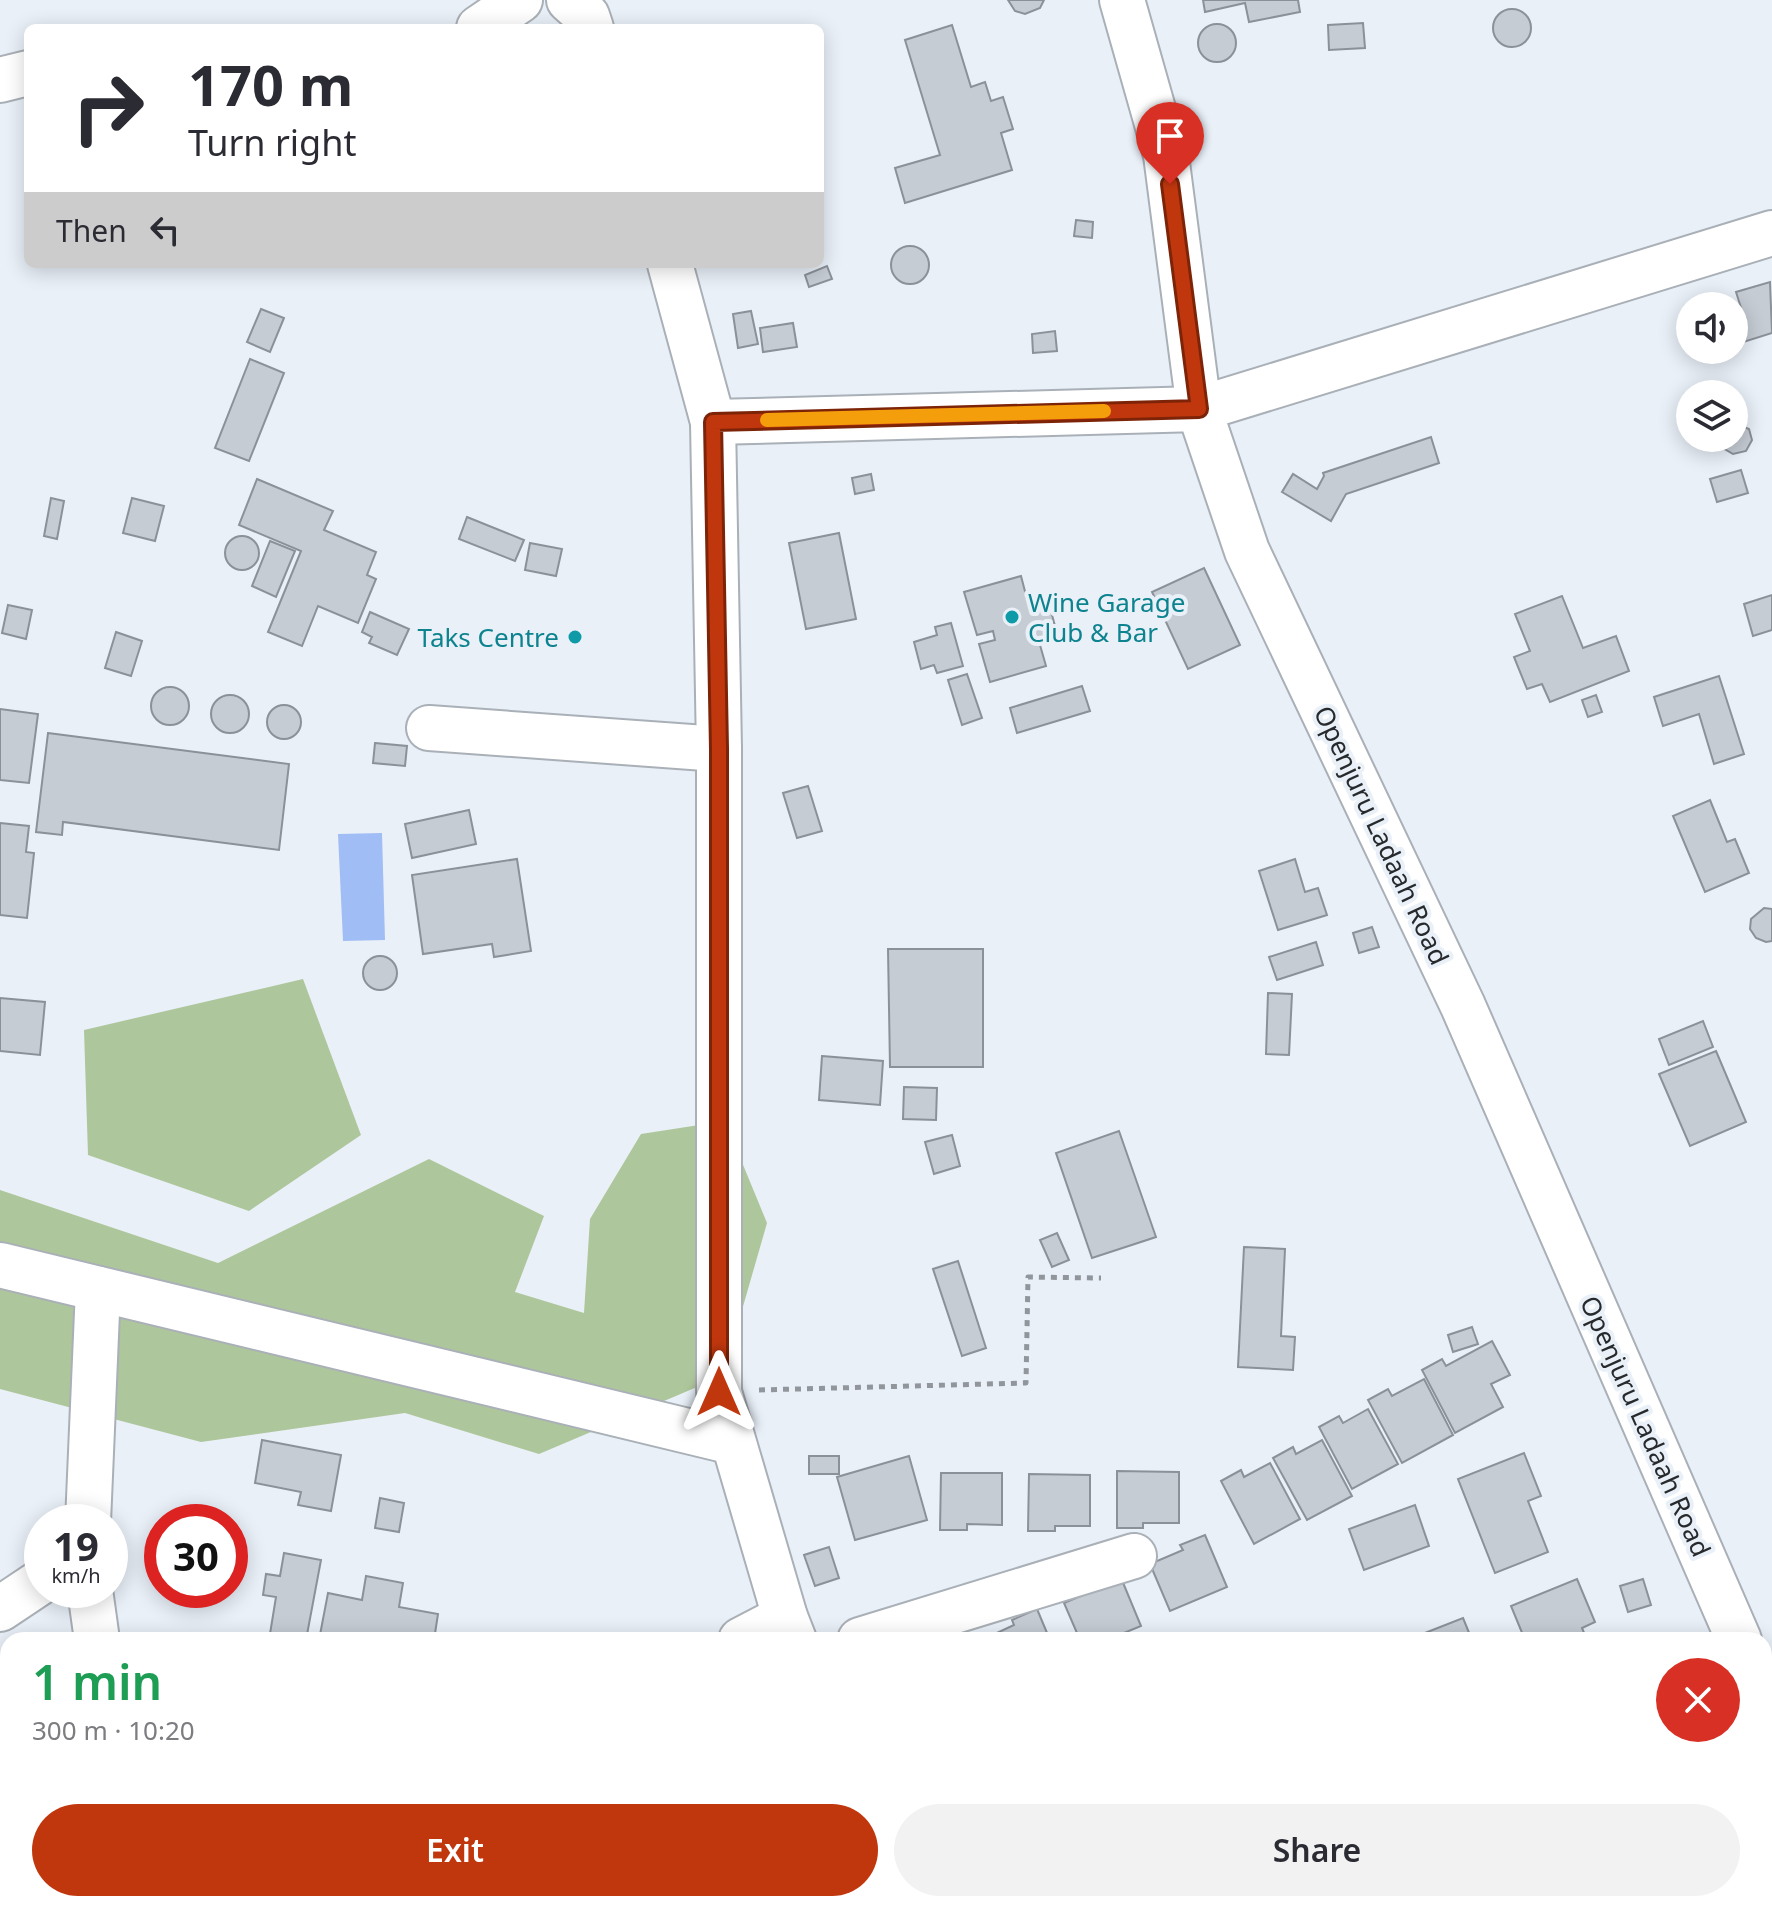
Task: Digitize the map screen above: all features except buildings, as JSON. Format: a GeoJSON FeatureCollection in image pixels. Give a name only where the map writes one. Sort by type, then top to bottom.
{"type":"FeatureCollection","features":[{"type":"Feature","properties":{"kind":"street"},"geometry":{"type":"LineString","coordinates":[[485,24],[520,0]]}},
{"type":"Feature","properties":{"kind":"street"},"geometry":{"type":"LineString","coordinates":[[569,0],[587,16],[590,24]]}},
{"type":"Feature","properties":{"kind":"street","name":"Openjuru Ladaah Road"},"geometry":{"type":"LineString","coordinates":[[1122,0],[1166,155],[1199,409],[1247,551],[1463,1006],[1736,1632]]}},
{"type":"Feature","properties":{"kind":"street"},"geometry":{"type":"LineString","coordinates":[[0,80],[24,74]]}},
{"type":"Feature","properties":{"kind":"street"},"geometry":{"type":"LineString","coordinates":[[713,422],[1199,409],[1772,233]]}},
{"type":"Feature","properties":{"kind":"street"},"geometry":{"type":"LineString","coordinates":[[671,268],[713,422],[719,749],[719,1392],[790,1628]]}},
{"type":"Feature","properties":{"kind":"street"},"geometry":{"type":"LineString","coordinates":[[429,728],[719,749]]}},
{"type":"Feature","properties":{"kind":"street"},"geometry":{"type":"LineString","coordinates":[[0,1265],[733,1442]]}},
{"type":"Feature","properties":{"kind":"street"},"geometry":{"type":"LineString","coordinates":[[89,1504],[98,1289]]}},
{"type":"Feature","properties":{"kind":"street"},"geometry":{"type":"LineString","coordinates":[[886,1632],[1134,1556]]}},
{"type":"Feature","properties":{"kind":"street"},"geometry":{"type":"LineString","coordinates":[[0,1609],[24,1593]]}},
{"type":"Feature","properties":{"kind":"street"},"geometry":{"type":"LineString","coordinates":[[93,1608],[96,1632]]}},
{"type":"Feature","properties":{"kind":"path"},"geometry":{"type":"LineString","coordinates":[[719,1392],[1026,1383],[1028,1277],[1101,1278]]}},
{"type":"Feature","properties":{"kind":"green space"},"geometry":{"type":"Polygon","coordinates":[[[303,979],[361,1135],[249,1211],[88,1155],[84,1030],[303,979]]]}},
{"type":"Feature","properties":{"kind":"green space"},"geometry":{"type":"Polygon","coordinates":[[[725,1121],[767,1223],[723,1376],[539,1454],[405,1413],[201,1442],[0,1389],[0,1190],[218,1263],[429,1159],[544,1216],[515,1292],[584,1313],[590,1219],[641,1134],[725,1121]]]}},
{"type":"Feature","properties":{"kind":"water"},"geometry":{"type":"Polygon","coordinates":[[[382,833],[385,940],[343,941],[338,834],[382,833]]]}},
{"type":"Feature","properties":{"kind":"slow traffic"},"geometry":{"type":"LineString","coordinates":[[767,420],[1104,411]]}},
{"type":"Feature","properties":{"kind":"place","name":"Wine Garage Club & Bar"},"geometry":{"type":"Point","coordinates":[1012,617]}},
{"type":"Feature","properties":{"kind":"place","name":"Taks Centre"},"geometry":{"type":"Point","coordinates":[575,637]}},
{"type":"Feature","properties":{"kind":"route"},"geometry":{"type":"LineString","coordinates":[[719,1392],[719,749],[713,422],[1199,409],[1170,184]]}}]}
